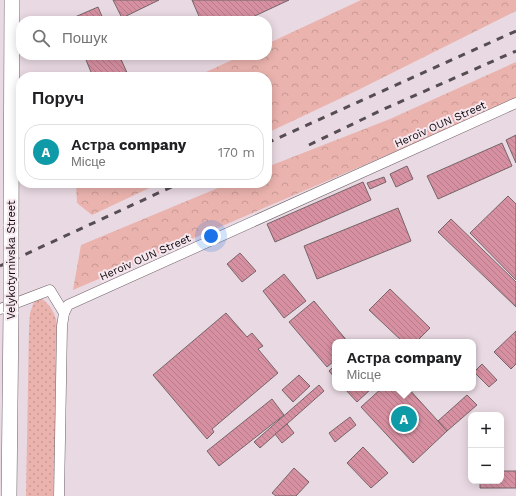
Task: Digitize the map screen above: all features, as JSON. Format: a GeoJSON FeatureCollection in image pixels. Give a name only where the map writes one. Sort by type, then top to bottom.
{"type":"FeatureCollection","features":[{"type":"Feature","properties":{"kind":"main road","name":"Velykotyrnivska Street"},"geometry":{"type":"LineString","coordinates":[[9,496],[6,311],[11,226],[12,0]]}},
{"type":"Feature","properties":{"kind":"street","name":"Heroiv OUN Street"},"geometry":{"type":"LineString","coordinates":[[64,313],[68,305],[516,103]]}},
{"type":"Feature","properties":{"kind":"street"},"geometry":{"type":"LineString","coordinates":[[6,311],[50,290],[64,313],[62,326],[59,496]]}},
{"type":"Feature","properties":{"kind":"green space"},"geometry":{"type":"Polygon","coordinates":[[[361,0],[516,0],[516,11],[356,91],[272,131],[272,72],[206,72],[232,60],[272,60],[272,42],[361,0]]]}},
{"type":"Feature","properties":{"kind":"green space"},"geometry":{"type":"Polygon","coordinates":[[[516,62],[516,100],[73,290],[81,245],[218,188],[272,188],[272,165],[390,119],[516,62]]]}},
{"type":"Feature","properties":{"kind":"green space"},"geometry":{"type":"Polygon","coordinates":[[[76,188],[149,188],[92,215],[77,203],[76,188]]]}},
{"type":"Feature","properties":{"kind":"green space"},"geometry":{"type":"Polygon","coordinates":[[[41,298],[46,302],[52,311],[60,337],[53,496],[26,496],[30,313],[35,299],[41,298]]]}},
{"type":"Feature","properties":{"kind":"building"},"geometry":{"type":"Polygon","coordinates":[[[113,0],[159,0],[126,16],[121,16],[113,0]]]}},
{"type":"Feature","properties":{"kind":"building"},"geometry":{"type":"Polygon","coordinates":[[[192,0],[289,0],[255,16],[199,16],[192,0]]]}},
{"type":"Feature","properties":{"kind":"building"},"geometry":{"type":"Polygon","coordinates":[[[98,7],[102,16],[77,16],[98,7]]]}},
{"type":"Feature","properties":{"kind":"building"},"geometry":{"type":"Polygon","coordinates":[[[86,60],[121,60],[127,72],[91,72],[86,60]]]}},
{"type":"Feature","properties":{"kind":"building"},"geometry":{"type":"Polygon","coordinates":[[[516,135],[516,163],[506,140],[516,135]]]}},
{"type":"Feature","properties":{"kind":"building"},"geometry":{"type":"Polygon","coordinates":[[[502,143],[512,166],[438,199],[427,176],[502,143]]]}},
{"type":"Feature","properties":{"kind":"building"},"geometry":{"type":"Polygon","coordinates":[[[407,166],[413,179],[396,187],[390,174],[407,166]]]}},
{"type":"Feature","properties":{"kind":"building"},"geometry":{"type":"Polygon","coordinates":[[[384,177],[386,182],[370,189],[367,183],[384,177]]]}},
{"type":"Feature","properties":{"kind":"building"},"geometry":{"type":"Polygon","coordinates":[[[363,182],[371,200],[275,242],[267,224],[363,182]]]}},
{"type":"Feature","properties":{"kind":"building"},"geometry":{"type":"Polygon","coordinates":[[[508,196],[516,204],[516,280],[470,233],[508,196]]]}},
{"type":"Feature","properties":{"kind":"building"},"geometry":{"type":"Polygon","coordinates":[[[398,208],[411,241],[317,279],[304,246],[398,208]]]}},
{"type":"Feature","properties":{"kind":"building"},"geometry":{"type":"Polygon","coordinates":[[[451,219],[516,282],[516,307],[438,232],[451,219]]]}},
{"type":"Feature","properties":{"kind":"building"},"geometry":{"type":"Polygon","coordinates":[[[240,253],[256,271],[242,282],[227,264],[240,253]]]}},
{"type":"Feature","properties":{"kind":"building"},"geometry":{"type":"Polygon","coordinates":[[[284,274],[306,301],[284,318],[263,291],[284,274]]]}},
{"type":"Feature","properties":{"kind":"building"},"geometry":{"type":"Polygon","coordinates":[[[390,289],[430,328],[419,339],[400,339],[369,310],[390,289]]]}},
{"type":"Feature","properties":{"kind":"building"},"geometry":{"type":"Polygon","coordinates":[[[314,301],[346,339],[332,339],[332,363],[327,367],[289,322],[314,301]]]}},
{"type":"Feature","properties":{"kind":"building"},"geometry":{"type":"Polygon","coordinates":[[[226,313],[247,337],[252,333],[263,346],[258,349],[278,373],[212,429],[214,432],[207,439],[153,375],[226,313]]]}},
{"type":"Feature","properties":{"kind":"building"},"geometry":{"type":"Polygon","coordinates":[[[516,331],[516,364],[511,369],[494,352],[516,331]]]}},
{"type":"Feature","properties":{"kind":"building"},"geometry":{"type":"Polygon","coordinates":[[[482,364],[497,380],[489,387],[476,374],[476,370],[482,364]]]}},
{"type":"Feature","properties":{"kind":"building"},"geometry":{"type":"Polygon","coordinates":[[[299,375],[310,386],[293,402],[282,390],[299,375]]]}},
{"type":"Feature","properties":{"kind":"building"},"geometry":{"type":"Polygon","coordinates":[[[319,385],[324,391],[260,448],[254,442],[319,385]]]}},
{"type":"Feature","properties":{"kind":"building"},"geometry":{"type":"Polygon","coordinates":[[[347,391],[369,391],[357,402],[347,391]]]}},
{"type":"Feature","properties":{"kind":"building"},"geometry":{"type":"Polygon","coordinates":[[[379,391],[411,391],[447,431],[413,463],[361,407],[379,391]]]}},
{"type":"Feature","properties":{"kind":"building"},"geometry":{"type":"Polygon","coordinates":[[[467,395],[477,405],[447,431],[438,421],[467,395]]]}},
{"type":"Feature","properties":{"kind":"building"},"geometry":{"type":"Polygon","coordinates":[[[272,399],[284,415],[219,466],[207,451],[272,399]]]}},
{"type":"Feature","properties":{"kind":"building"},"geometry":{"type":"Polygon","coordinates":[[[350,417],[356,425],[335,442],[329,433],[350,417]]]}},
{"type":"Feature","properties":{"kind":"building"},"geometry":{"type":"Polygon","coordinates":[[[287,424],[294,433],[282,443],[275,434],[287,424]]]}},
{"type":"Feature","properties":{"kind":"building"},"geometry":{"type":"Polygon","coordinates":[[[363,447],[388,473],[371,488],[347,463],[363,447]]]}},
{"type":"Feature","properties":{"kind":"building"},"geometry":{"type":"Polygon","coordinates":[[[294,468],[309,482],[296,496],[276,496],[272,493],[294,468]]]}},
{"type":"Feature","properties":{"kind":"building"},"geometry":{"type":"Polygon","coordinates":[[[504,471],[516,471],[516,488],[480,488],[480,484],[504,484],[504,471]]]}},
{"type":"Feature","properties":{"kind":"railway"},"geometry":{"type":"LineString","coordinates":[[272,141],[516,31]]}},
{"type":"Feature","properties":{"kind":"railway"},"geometry":{"type":"LineString","coordinates":[[309,145],[384,109],[516,51]]}},
{"type":"Feature","properties":{"kind":"railway"},"geometry":{"type":"LineString","coordinates":[[0,266],[169,188]]}},
{"type":"Feature","properties":{"kind":"place","name":"Астра company"},"geometry":{"type":"Point","coordinates":[404,419]}}]}
